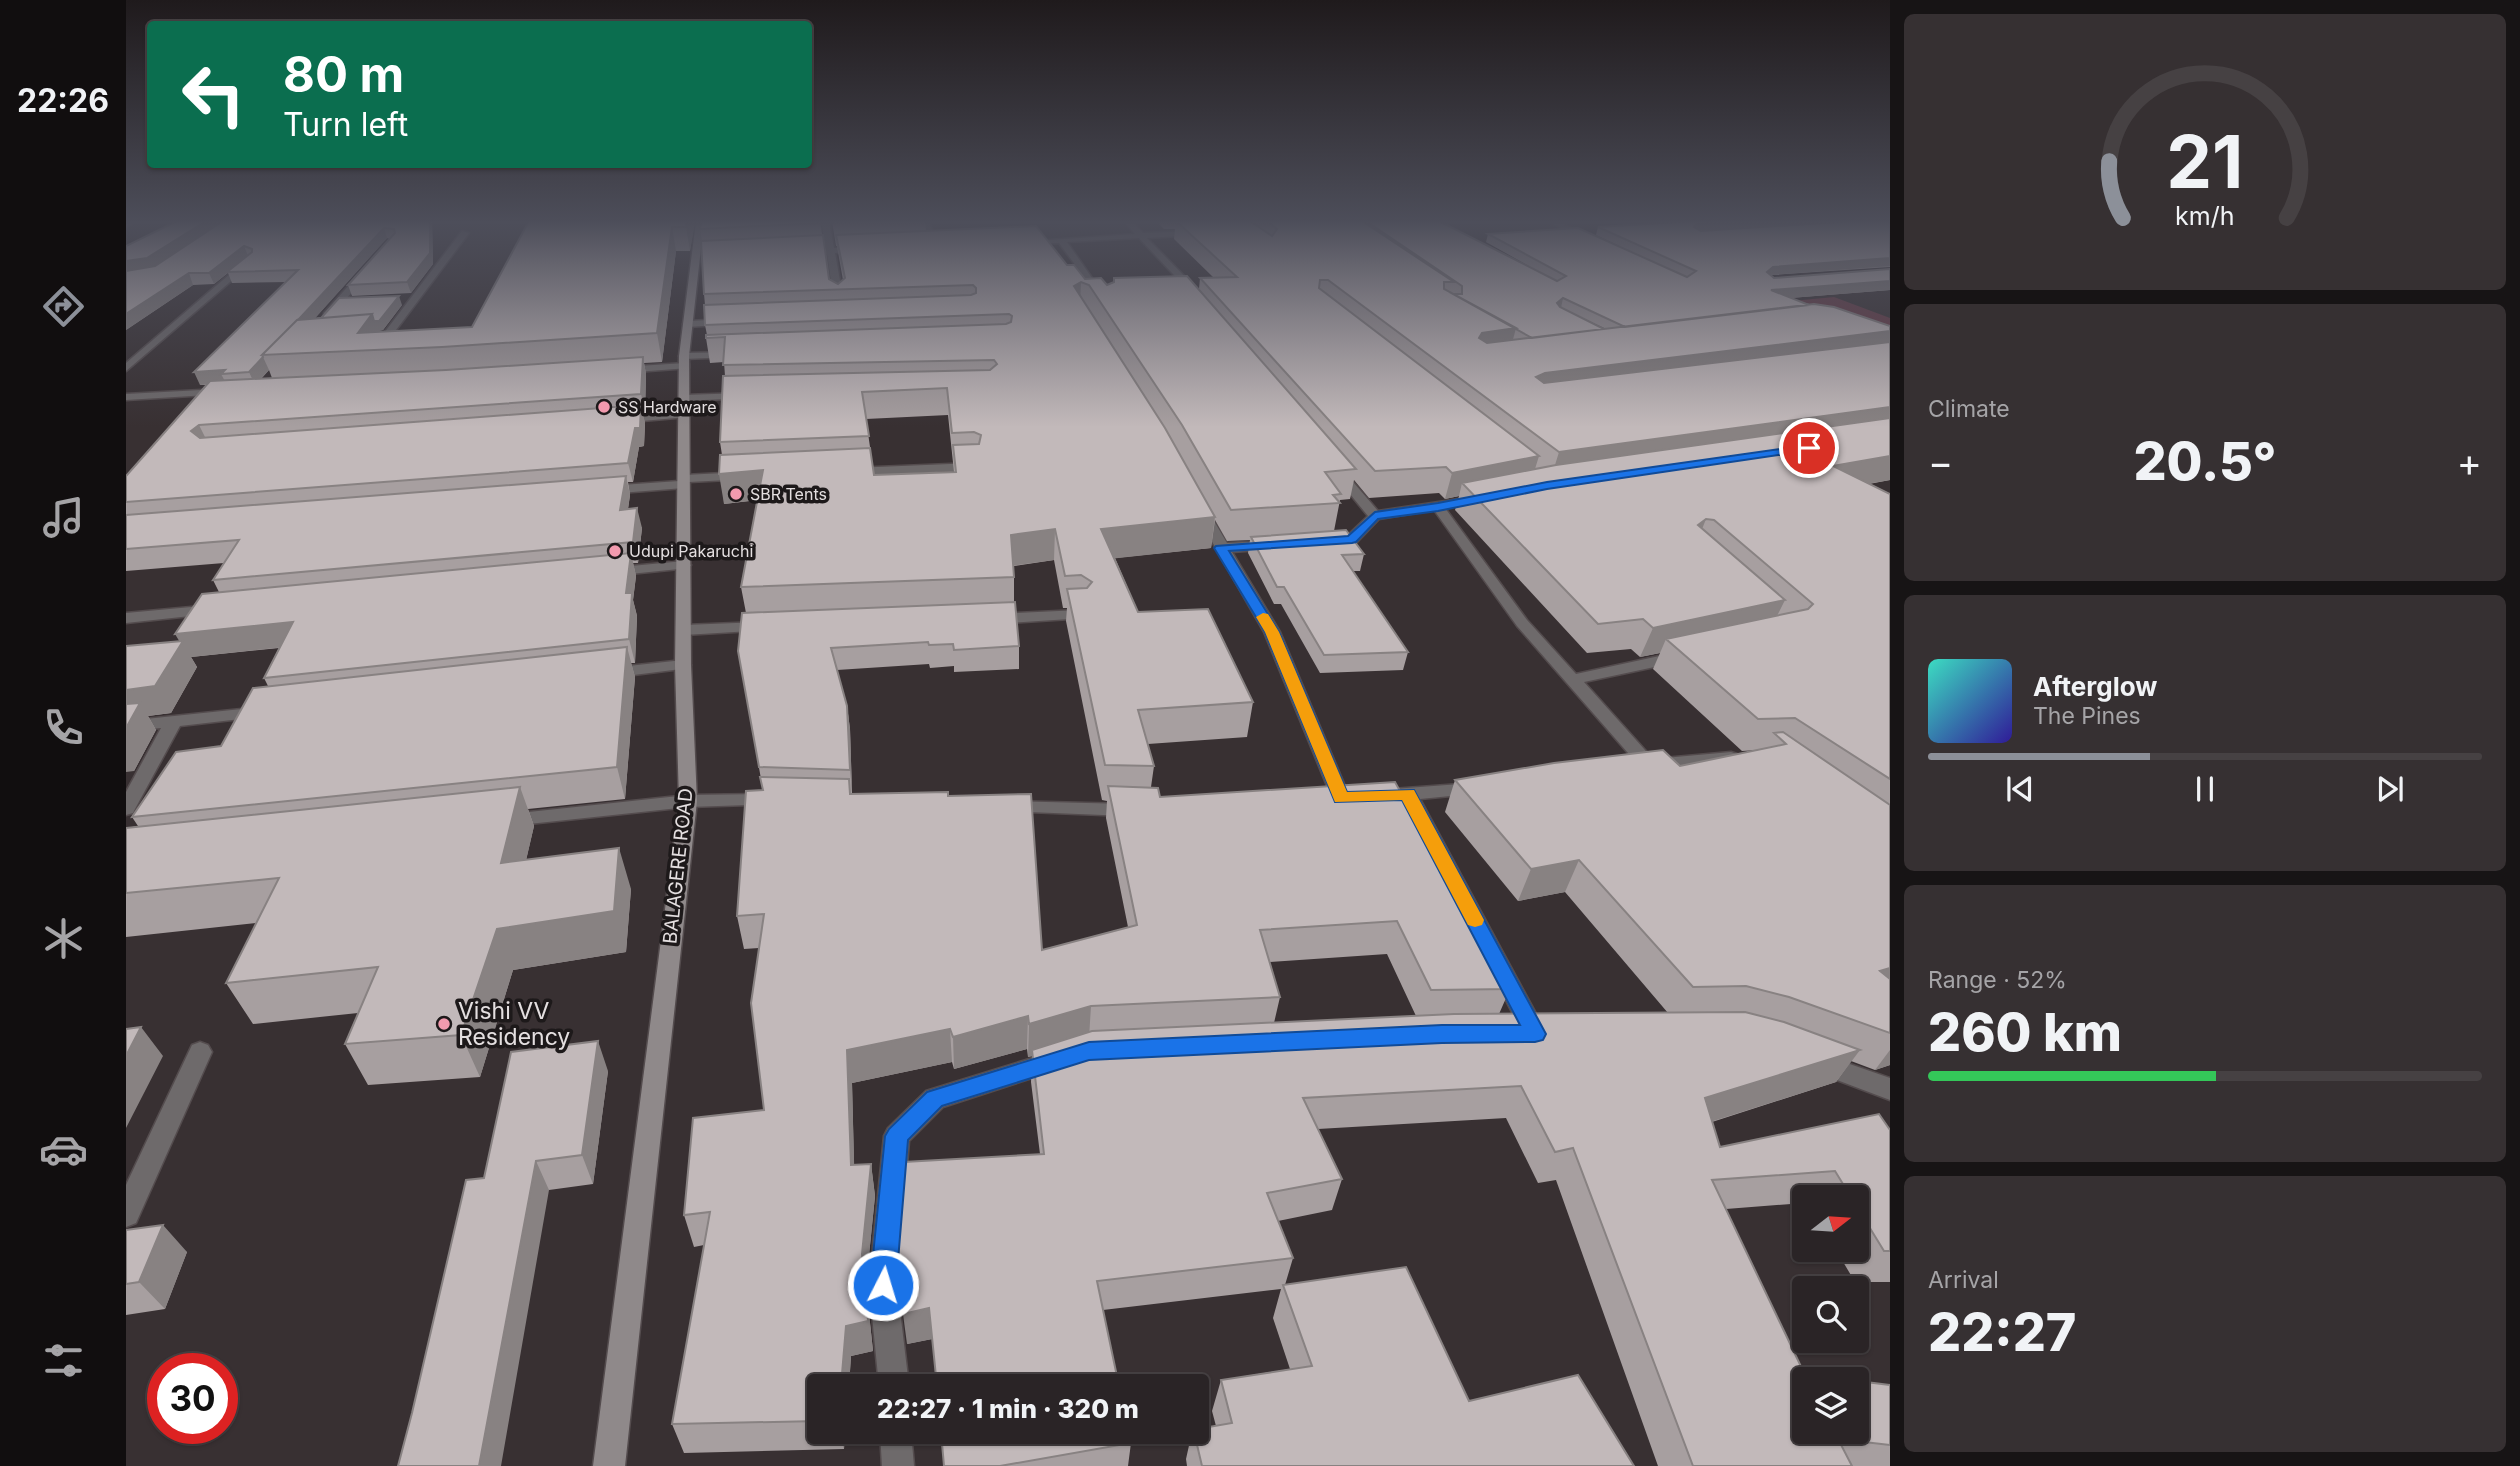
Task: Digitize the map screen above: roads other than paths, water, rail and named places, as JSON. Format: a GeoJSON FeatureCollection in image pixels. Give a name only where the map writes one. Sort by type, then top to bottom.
{"type":"FeatureCollection","features":[{"type":"Feature","properties":{"kind":"street"},"geometry":{"type":"LineString","coordinates":[[126,368],[217,289]]}},
{"type":"Feature","properties":{"kind":"street"},"geometry":{"type":"LineString","coordinates":[[321,322],[350,289]]}},
{"type":"Feature","properties":{"kind":"street"},"geometry":{"type":"LineString","coordinates":[[352,339],[387,335],[422,289]]}},
{"type":"Feature","properties":{"kind":"street","name":"BALAGERE ROAD"},"geometry":{"type":"LineString","coordinates":[[609,1466],[688,801],[683,665],[683,398],[688,324],[696,289]]}},
{"type":"Feature","properties":{"kind":"street"},"geometry":{"type":"LineString","coordinates":[[837,289],[839,302]]}},
{"type":"Feature","properties":{"kind":"street"},"geometry":{"type":"LineString","coordinates":[[1096,289],[1106,303]]}},
{"type":"Feature","properties":{"kind":"street"},"geometry":{"type":"LineString","coordinates":[[1187,289],[1194,298]]}},
{"type":"Feature","properties":{"kind":"street"},"geometry":{"type":"LineString","coordinates":[[401,300],[414,299]]}},
{"type":"Feature","properties":{"kind":"street"},"geometry":{"type":"LineString","coordinates":[[339,302],[351,302]]}},
{"type":"Feature","properties":{"kind":"street"},"geometry":{"type":"LineString","coordinates":[[688,324],[742,322]]}},
{"type":"Feature","properties":{"kind":"street"},"geometry":{"type":"LineString","coordinates":[[616,371],[751,353]]}},
{"type":"Feature","properties":{"kind":"street"},"geometry":{"type":"LineString","coordinates":[[126,397],[232,392]]}},
{"type":"Feature","properties":{"kind":"street"},"geometry":{"type":"LineString","coordinates":[[683,398],[753,396]]}},
{"type":"Feature","properties":{"kind":"street"},"geometry":{"type":"LineString","coordinates":[[602,421],[683,415]]}},
{"type":"Feature","properties":{"kind":"street"},"geometry":{"type":"LineString","coordinates":[[1330,463],[1375,516]]}},
{"type":"Feature","properties":{"kind":"street"},"geometry":{"type":"LineString","coordinates":[[836,472],[975,467]]}},
{"type":"Feature","properties":{"kind":"street"},"geometry":{"type":"LineString","coordinates":[[589,491],[753,476]]}},
{"type":"Feature","properties":{"kind":"street"},"geometry":{"type":"LineString","coordinates":[[1312,542],[1352,539],[1375,516],[1493,496]]}},
{"type":"Feature","properties":{"kind":"street"},"geometry":{"type":"LineString","coordinates":[[1196,502],[1272,632],[1334,799],[1493,787]]}},
{"type":"Feature","properties":{"kind":"street"},"geometry":{"type":"LineString","coordinates":[[1438,507],[1522,624],[1648,765]]}},
{"type":"Feature","properties":{"kind":"street"},"geometry":{"type":"LineString","coordinates":[[1221,548],[1286,544]]}},
{"type":"Feature","properties":{"kind":"street"},"geometry":{"type":"LineString","coordinates":[[600,573],[684,565]]}},
{"type":"Feature","properties":{"kind":"street"},"geometry":{"type":"LineString","coordinates":[[126,618],[224,608]]}},
{"type":"Feature","properties":{"kind":"street"},"geometry":{"type":"LineString","coordinates":[[971,620],[1080,615]]}},
{"type":"Feature","properties":{"kind":"street"},"geometry":{"type":"LineString","coordinates":[[684,630],[780,626]]}},
{"type":"Feature","properties":{"kind":"street"},"geometry":{"type":"LineString","coordinates":[[1571,680],[1693,653]]}},
{"type":"Feature","properties":{"kind":"street"},"geometry":{"type":"LineString","coordinates":[[587,676],[683,665]]}},
{"type":"Feature","properties":{"kind":"street"},"geometry":{"type":"LineString","coordinates":[[126,726],[284,709]]}},
{"type":"Feature","properties":{"kind":"street"},"geometry":{"type":"LineString","coordinates":[[126,809],[173,722]]}},
{"type":"Feature","properties":{"kind":"street"},"geometry":{"type":"LineString","coordinates":[[1622,769],[1744,757]]}},
{"type":"Feature","properties":{"kind":"street"},"geometry":{"type":"LineString","coordinates":[[1408,794],[1535,1034]]}},
{"type":"Feature","properties":{"kind":"street"},"geometry":{"type":"LineString","coordinates":[[496,821],[688,801],[790,801]]}},
{"type":"Feature","properties":{"kind":"street"},"geometry":{"type":"LineString","coordinates":[[992,807],[1150,810]]}},
{"type":"Feature","properties":{"kind":"street"},"geometry":{"type":"LineString","coordinates":[[1509,1034],[1563,1033]]}},
{"type":"Feature","properties":{"kind":"street"},"geometry":{"type":"LineString","coordinates":[[126,1214],[200,1052]]}},
{"type":"Feature","properties":{"kind":"street"},"geometry":{"type":"LineString","coordinates":[[893,1374],[883,1285],[897,1136],[935,1099],[1076,1055]]}},
{"type":"Feature","properties":{"kind":"street"},"geometry":{"type":"LineString","coordinates":[[1803,1057],[1890,1089]]}},
{"type":"Feature","properties":{"kind":"street"},"geometry":{"type":"LineString","coordinates":[[897,1444],[898,1466]]}},
{"type":"Feature","properties":{"kind":"place","name":"SS Hardware"},"geometry":{"type":"Point","coordinates":[604,407]}},
{"type":"Feature","properties":{"kind":"place","name":"SBR Tents"},"geometry":{"type":"Point","coordinates":[736,494]}},
{"type":"Feature","properties":{"kind":"place","name":"Udupi Pakaruchi"},"geometry":{"type":"Point","coordinates":[615,551]}},
{"type":"Feature","properties":{"kind":"place","name":"Vishi VV Residency"},"geometry":{"type":"Point","coordinates":[444,1024]}}]}
